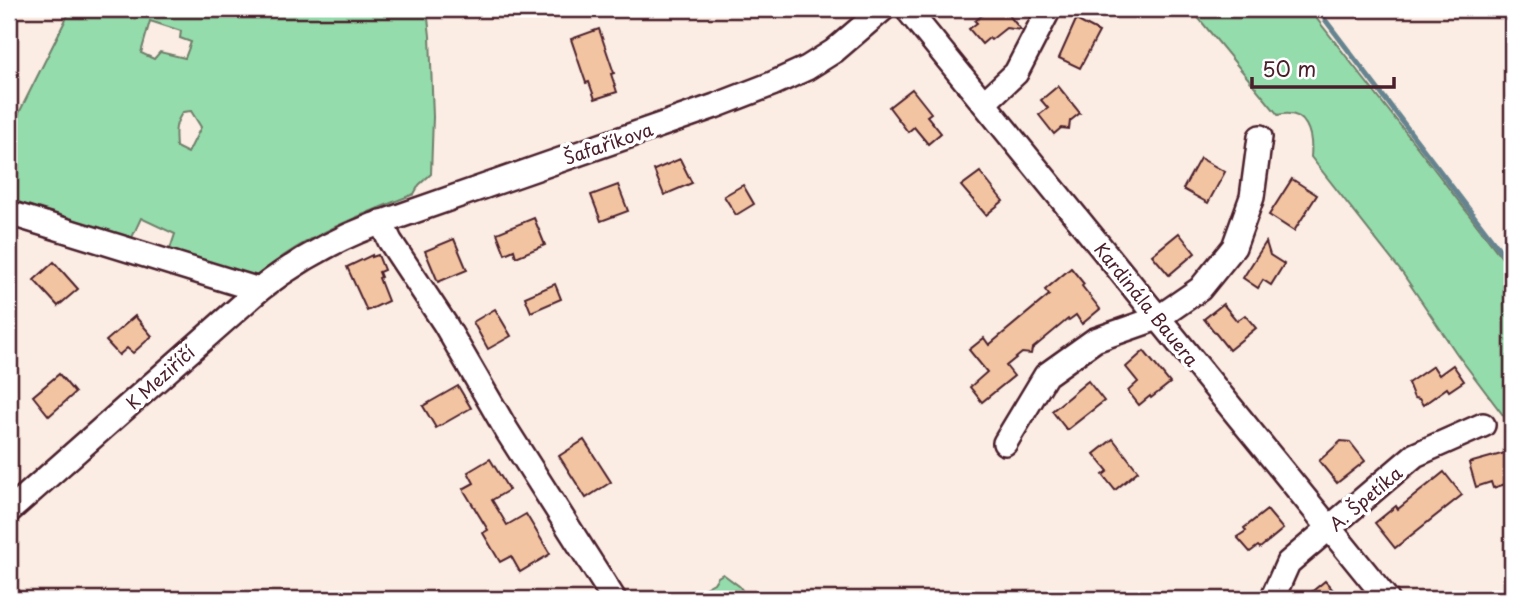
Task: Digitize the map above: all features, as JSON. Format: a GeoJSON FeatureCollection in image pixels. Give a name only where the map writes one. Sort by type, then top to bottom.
{"type":"FeatureCollection","features":[{"type":"Feature","properties":{"kind":"street","name":"Šafaříkova"},"geometry":{"type":"LineString","coordinates":[[318,250],[381,222],[772,84],[807,68],[834,51],[883,9]]}},
{"type":"Feature","properties":{"kind":"street","name":"Kardinála Bauera"},"geometry":{"type":"LineString","coordinates":[[907,9],[1387,599]]}},
{"type":"Feature","properties":{"kind":"street"},"geometry":{"type":"LineString","coordinates":[[984,103],[1016,73],[1049,9]]}},
{"type":"Feature","properties":{"kind":"street"},"geometry":{"type":"LineString","coordinates":[[1005,443],[1046,375],[1095,340],[1158,318],[1200,289],[1234,247],[1252,197],[1260,137]]}},
{"type":"Feature","properties":{"kind":"street"},"geometry":{"type":"LineString","coordinates":[[9,213],[259,290]]}},
{"type":"Feature","properties":{"kind":"street"},"geometry":{"type":"LineString","coordinates":[[381,222],[390,242],[440,315],[513,439],[614,599]]}},
{"type":"Feature","properties":{"kind":"street","name":"K Meziříčí"},"geometry":{"type":"LineString","coordinates":[[9,511],[259,290],[318,250]]}},
{"type":"Feature","properties":{"kind":"street","name":"A. Špetíka"},"geometry":{"type":"LineString","coordinates":[[1272,599],[1288,563],[1415,455],[1483,425]]}},
{"type":"Feature","properties":{"kind":"green space"},"geometry":{"type":"Polygon","coordinates":[[[71,9],[427,9],[433,117],[431,174],[414,194],[326,231],[285,255],[248,284],[167,258],[175,234],[141,218],[129,244],[9,203],[9,114],[18,115],[71,9]],[[150,21],[141,53],[154,59],[160,52],[185,58],[191,42],[180,38],[181,31],[150,21]],[[191,111],[183,112],[175,132],[176,147],[188,153],[201,127],[191,111]]]}},
{"type":"Feature","properties":{"kind":"green space"},"geometry":{"type":"Polygon","coordinates":[[[1191,9],[1309,9],[1418,148],[1512,271],[1512,427],[1457,354],[1403,274],[1311,157],[1311,140],[1302,119],[1296,115],[1278,115],[1191,9]]]}},
{"type":"Feature","properties":{"kind":"green space"},"geometry":{"type":"Polygon","coordinates":[[[723,574],[739,586],[749,599],[691,599],[714,583],[723,574]]]}},
{"type":"Feature","properties":{"kind":"building"},"geometry":{"type":"Polygon","coordinates":[[[990,9],[1004,9],[1021,30],[1006,28],[982,44],[969,29],[990,9]]]}},
{"type":"Feature","properties":{"kind":"building"},"geometry":{"type":"Polygon","coordinates":[[[1076,20],[1099,32],[1080,68],[1059,58],[1076,20]]]}},
{"type":"Feature","properties":{"kind":"building"},"geometry":{"type":"Polygon","coordinates":[[[599,29],[614,73],[611,74],[617,92],[595,99],[589,82],[586,83],[571,39],[599,29]]]}},
{"type":"Feature","properties":{"kind":"building"},"geometry":{"type":"Polygon","coordinates":[[[1058,86],[1080,113],[1070,121],[1069,129],[1061,128],[1054,134],[1039,115],[1048,108],[1041,100],[1058,86]]]}},
{"type":"Feature","properties":{"kind":"building"},"geometry":{"type":"Polygon","coordinates":[[[912,89],[931,113],[927,116],[941,133],[928,144],[914,127],[908,132],[889,107],[912,89]]]}},
{"type":"Feature","properties":{"kind":"building"},"geometry":{"type":"Polygon","coordinates":[[[1200,158],[1225,172],[1208,203],[1183,189],[1200,158]]]}},
{"type":"Feature","properties":{"kind":"building"},"geometry":{"type":"Polygon","coordinates":[[[680,159],[692,183],[664,195],[654,170],[680,159]]]}},
{"type":"Feature","properties":{"kind":"building"},"geometry":{"type":"Polygon","coordinates":[[[980,172],[1003,201],[986,215],[961,186],[980,172]]]}},
{"type":"Feature","properties":{"kind":"building"},"geometry":{"type":"Polygon","coordinates":[[[1292,179],[1317,195],[1294,231],[1269,215],[1292,179]]]}},
{"type":"Feature","properties":{"kind":"building"},"geometry":{"type":"Polygon","coordinates":[[[618,185],[628,211],[601,221],[591,195],[618,185]]]}},
{"type":"Feature","properties":{"kind":"building"},"geometry":{"type":"Polygon","coordinates":[[[743,185],[754,204],[736,215],[724,196],[743,185]]]}},
{"type":"Feature","properties":{"kind":"building"},"geometry":{"type":"Polygon","coordinates":[[[534,218],[545,245],[516,257],[514,250],[505,254],[497,233],[534,218]]]}},
{"type":"Feature","properties":{"kind":"building"},"geometry":{"type":"Polygon","coordinates":[[[1179,233],[1195,253],[1169,275],[1152,255],[1179,233]]]}},
{"type":"Feature","properties":{"kind":"building"},"geometry":{"type":"Polygon","coordinates":[[[454,239],[467,270],[438,282],[425,251],[454,239]]]}},
{"type":"Feature","properties":{"kind":"building"},"geometry":{"type":"Polygon","coordinates":[[[1266,242],[1270,255],[1284,264],[1271,285],[1263,280],[1258,288],[1243,278],[1266,242]]]}},
{"type":"Feature","properties":{"kind":"building"},"geometry":{"type":"Polygon","coordinates":[[[372,255],[378,255],[384,270],[379,272],[379,278],[388,301],[367,311],[347,267],[372,255]]]}},
{"type":"Feature","properties":{"kind":"building"},"geometry":{"type":"Polygon","coordinates":[[[54,262],[78,289],[58,306],[34,280],[54,262]]]}},
{"type":"Feature","properties":{"kind":"building"},"geometry":{"type":"Polygon","coordinates":[[[1071,268],[1100,309],[1082,324],[1076,315],[1068,319],[1032,349],[1031,354],[1022,353],[1006,366],[1014,376],[982,402],[970,387],[987,372],[969,350],[984,338],[989,345],[1049,295],[1045,290],[1071,268]]]}},
{"type":"Feature","properties":{"kind":"building"},"geometry":{"type":"Polygon","coordinates":[[[555,284],[561,299],[531,312],[525,297],[555,284]]]}},
{"type":"Feature","properties":{"kind":"building"},"geometry":{"type":"Polygon","coordinates":[[[1223,304],[1237,321],[1245,315],[1256,328],[1229,350],[1204,319],[1223,304]]]}},
{"type":"Feature","properties":{"kind":"building"},"geometry":{"type":"Polygon","coordinates":[[[495,309],[511,336],[488,349],[473,322],[495,309]]]}},
{"type":"Feature","properties":{"kind":"building"},"geometry":{"type":"Polygon","coordinates":[[[135,316],[152,336],[133,353],[127,348],[119,355],[106,341],[135,316]]]}},
{"type":"Feature","properties":{"kind":"building"},"geometry":{"type":"Polygon","coordinates":[[[1144,351],[1170,383],[1139,405],[1128,391],[1138,382],[1126,367],[1144,351]]]}},
{"type":"Feature","properties":{"kind":"building"},"geometry":{"type":"Polygon","coordinates":[[[1453,365],[1464,381],[1449,391],[1447,388],[1423,405],[1419,399],[1414,398],[1408,383],[1433,366],[1439,375],[1453,365]]]}},
{"type":"Feature","properties":{"kind":"building"},"geometry":{"type":"Polygon","coordinates":[[[59,374],[75,393],[49,416],[33,396],[59,374]]]}},
{"type":"Feature","properties":{"kind":"building"},"geometry":{"type":"Polygon","coordinates":[[[1088,381],[1104,401],[1067,430],[1052,411],[1088,381]]]}},
{"type":"Feature","properties":{"kind":"building"},"geometry":{"type":"Polygon","coordinates":[[[458,386],[471,408],[436,428],[423,406],[458,386]]]}},
{"type":"Feature","properties":{"kind":"building"},"geometry":{"type":"Polygon","coordinates":[[[1113,439],[1138,471],[1115,490],[1103,475],[1108,471],[1094,454],[1113,439]]]}},
{"type":"Feature","properties":{"kind":"building"},"geometry":{"type":"Polygon","coordinates":[[[584,440],[611,482],[586,498],[559,456],[584,440]]]}},
{"type":"Feature","properties":{"kind":"building"},"geometry":{"type":"Polygon","coordinates":[[[1341,441],[1350,442],[1365,461],[1337,483],[1319,461],[1341,441]]]}},
{"type":"Feature","properties":{"kind":"building"},"geometry":{"type":"Polygon","coordinates":[[[1512,451],[1512,482],[1493,488],[1491,482],[1476,487],[1469,463],[1512,451]]]}},
{"type":"Feature","properties":{"kind":"building"},"geometry":{"type":"Polygon","coordinates":[[[490,459],[509,490],[492,500],[507,525],[526,514],[550,554],[520,572],[511,556],[500,562],[483,533],[488,530],[463,489],[474,483],[468,472],[490,459]]]}},
{"type":"Feature","properties":{"kind":"building"},"geometry":{"type":"Polygon","coordinates":[[[1444,472],[1462,495],[1395,548],[1375,523],[1396,506],[1398,509],[1444,472]]]}},
{"type":"Feature","properties":{"kind":"building"},"geometry":{"type":"Polygon","coordinates":[[[1267,510],[1283,529],[1260,548],[1258,546],[1250,552],[1237,537],[1267,510]]]}},
{"type":"Feature","properties":{"kind":"building"},"geometry":{"type":"Polygon","coordinates":[[[1325,581],[1341,599],[1303,599],[1325,581]]]}},
{"type":"Feature","properties":{"kind":"waterway"},"geometry":{"type":"LineString","coordinates":[[1317,9],[1512,266]]}}]}
